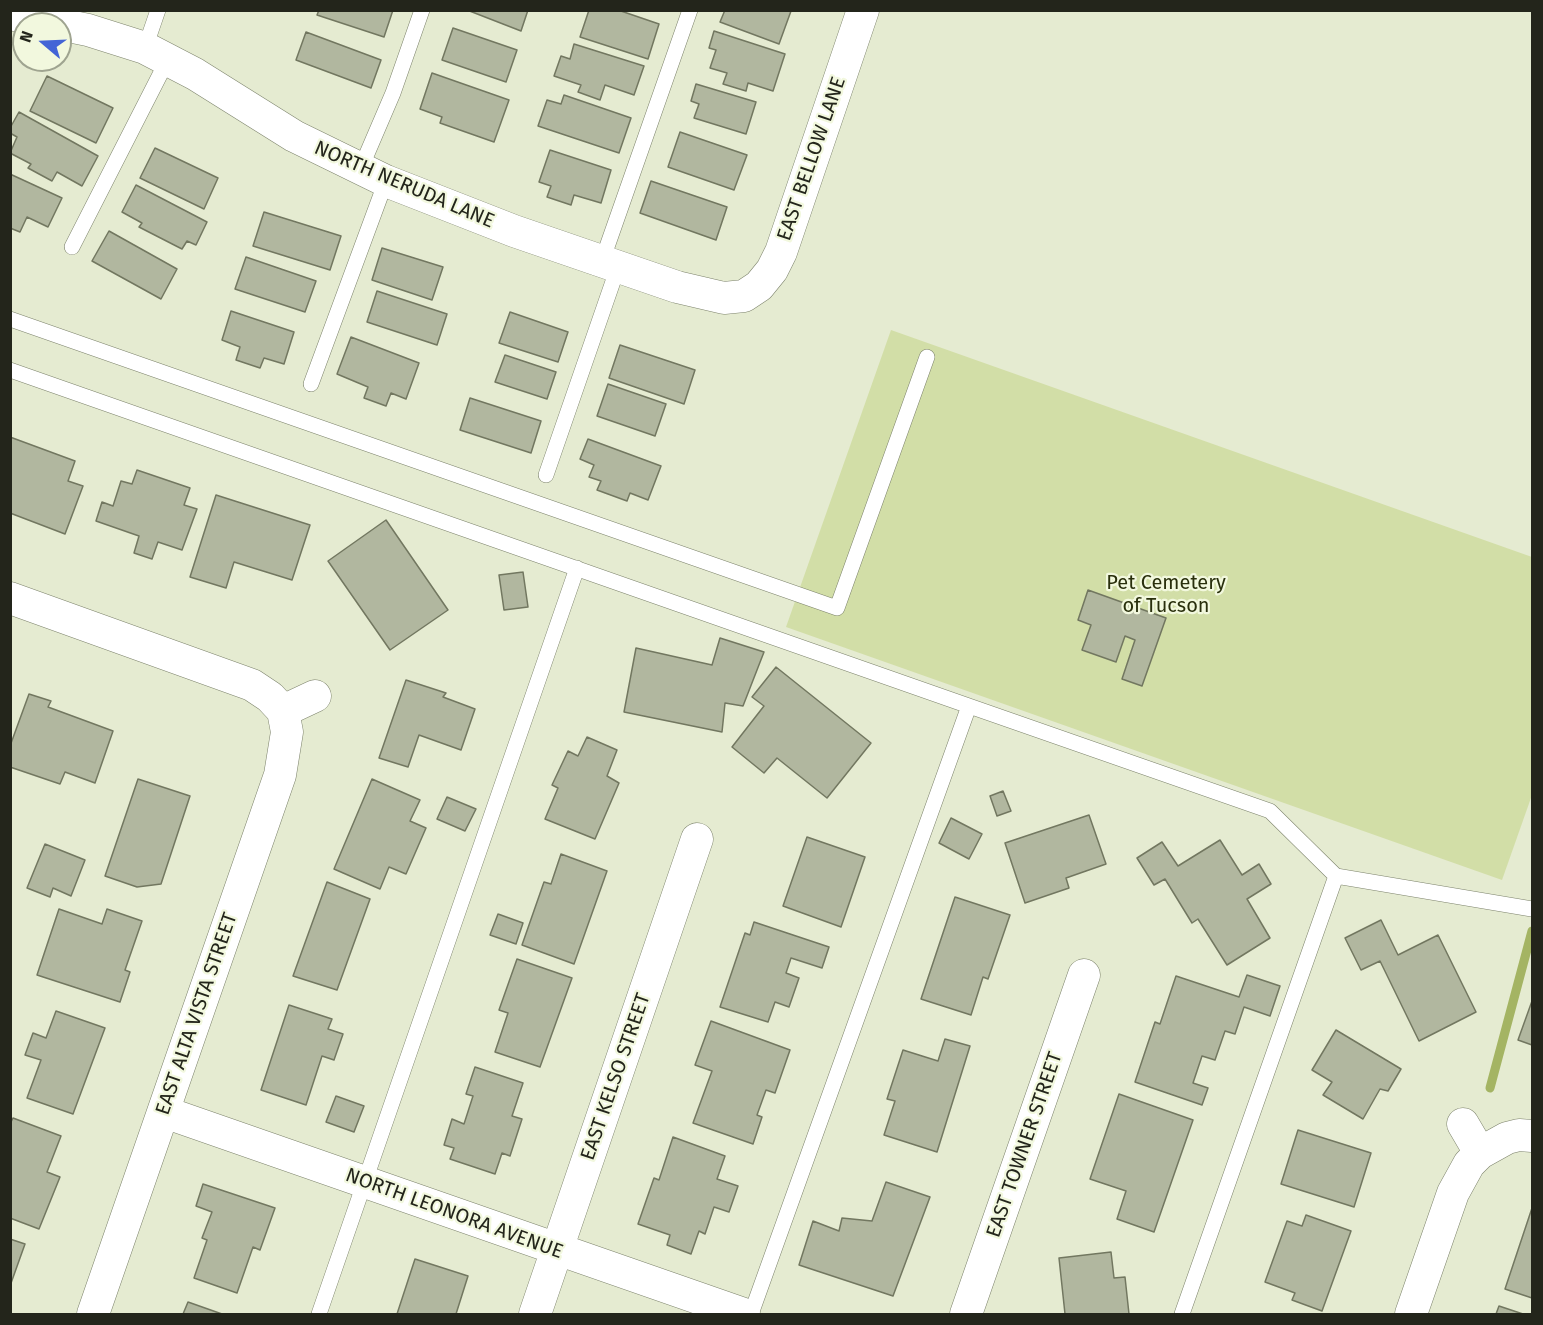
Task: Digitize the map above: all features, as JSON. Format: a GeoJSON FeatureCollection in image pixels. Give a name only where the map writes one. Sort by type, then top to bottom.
{"type":"FeatureCollection","features":[{"type":"Feature","properties":{"kind":"street","name":"EAST BELLOW LANE"},"geometry":{"type":"LineString","coordinates":[[744,296],[759,286],[772,270],[781,252],[863,10]]}},
{"type":"Feature","properties":{"kind":"street","name":"NORTH NERUDA LANE"},"geometry":{"type":"LineString","coordinates":[[10,14],[88,30],[157,54],[294,136],[373,176],[484,221],[702,295],[724,298],[744,296]]}},
{"type":"Feature","properties":{"kind":"street"},"geometry":{"type":"LineString","coordinates":[[10,598],[235,677],[270,697],[283,711],[315,696]]}},
{"type":"Feature","properties":{"kind":"street","name":"EAST ALTA VISTA STREET"},"geometry":{"type":"LineString","coordinates":[[93,1314],[280,775],[287,732],[283,711]]}},
{"type":"Feature","properties":{"kind":"street","name":"EAST KELSO STREET"},"geometry":{"type":"LineString","coordinates":[[535,1314],[696,839]]}},
{"type":"Feature","properties":{"kind":"street","name":"EAST TOWNER STREET"},"geometry":{"type":"LineString","coordinates":[[966,1314],[1084,975]]}},
{"type":"Feature","properties":{"kind":"street","name":"NORTH LEONORA AVENUE"},"geometry":{"type":"LineString","coordinates":[[164,1112],[557,1251],[744,1314]]}},
{"type":"Feature","properties":{"kind":"street"},"geometry":{"type":"LineString","coordinates":[[1463,1124],[1480,1153]]}},
{"type":"Feature","properties":{"kind":"street"},"geometry":{"type":"LineString","coordinates":[[1411,1314],[1453,1193],[1468,1164],[1480,1153],[1507,1138],[1519,1135],[1533,1136]]}},
{"type":"Feature","properties":{"kind":"lane"},"geometry":{"type":"LineString","coordinates":[[72,247],[157,54],[158,10]]}},
{"type":"Feature","properties":{"kind":"lane"},"geometry":{"type":"LineString","coordinates":[[311,384],[355,258],[384,118],[422,10]]}},
{"type":"Feature","properties":{"kind":"lane"},"geometry":{"type":"LineString","coordinates":[[546,475],[690,10]]}},
{"type":"Feature","properties":{"kind":"lane"},"geometry":{"type":"LineString","coordinates":[[10,319],[837,608],[927,357]]}},
{"type":"Feature","properties":{"kind":"lane"},"geometry":{"type":"LineString","coordinates":[[10,370],[1270,811],[1336,876],[1533,909]]}},
{"type":"Feature","properties":{"kind":"lane"},"geometry":{"type":"LineString","coordinates":[[320,1314],[577,568]]}},
{"type":"Feature","properties":{"kind":"lane"},"geometry":{"type":"LineString","coordinates":[[751,1314],[969,706]]}},
{"type":"Feature","properties":{"kind":"lane"},"geometry":{"type":"LineString","coordinates":[[1182,1314],[1336,876]]}},
{"type":"Feature","properties":{"kind":"green space","name":"Pet Cemetery of Tucson"},"geometry":{"type":"Polygon","coordinates":[[[891,330],[1532,557],[1532,795],[1502,880],[786,627],[891,330]]]}},
{"type":"Feature","properties":{"kind":"building"},"geometry":{"type":"Polygon","coordinates":[[[319,10],[393,10],[384,37],[317,15],[319,10]]]}},
{"type":"Feature","properties":{"kind":"building"},"geometry":{"type":"Polygon","coordinates":[[[467,10],[528,10],[521,31],[467,10]]]}},
{"type":"Feature","properties":{"kind":"building"},"geometry":{"type":"Polygon","coordinates":[[[589,10],[618,10],[659,24],[648,59],[580,37],[589,10]]]}},
{"type":"Feature","properties":{"kind":"building"},"geometry":{"type":"Polygon","coordinates":[[[725,10],[791,11],[779,44],[720,22],[725,10]]]}},
{"type":"Feature","properties":{"kind":"building"},"geometry":{"type":"Polygon","coordinates":[[[453,28],[517,50],[506,82],[442,60],[453,28]]]}},
{"type":"Feature","properties":{"kind":"building"},"geometry":{"type":"Polygon","coordinates":[[[714,31],[785,54],[773,91],[748,83],[746,91],[723,84],[727,73],[710,68],[716,50],[709,48],[714,31]]]}},
{"type":"Feature","properties":{"kind":"building"},"geometry":{"type":"Polygon","coordinates":[[[306,32],[381,60],[371,88],[296,60],[306,32]]]}},
{"type":"Feature","properties":{"kind":"building"},"geometry":{"type":"Polygon","coordinates":[[[574,44],[644,66],[634,95],[605,85],[600,100],[578,92],[581,85],[554,76],[561,56],[570,59],[574,44]]]}},
{"type":"Feature","properties":{"kind":"building"},"geometry":{"type":"Polygon","coordinates":[[[432,73],[509,100],[494,142],[440,123],[442,117],[420,109],[432,73]]]}},
{"type":"Feature","properties":{"kind":"building"},"geometry":{"type":"Polygon","coordinates":[[[47,76],[113,108],[96,143],[30,111],[47,76]]]}},
{"type":"Feature","properties":{"kind":"building"},"geometry":{"type":"Polygon","coordinates":[[[696,84],[756,102],[746,134],[694,118],[699,104],[691,101],[696,84]]]}},
{"type":"Feature","properties":{"kind":"building"},"geometry":{"type":"Polygon","coordinates":[[[564,95],[631,118],[619,153],[538,126],[547,100],[561,104],[564,95]]]}},
{"type":"Feature","properties":{"kind":"building"},"geometry":{"type":"Polygon","coordinates":[[[19,112],[98,156],[82,186],[57,172],[52,181],[28,168],[31,164],[10,153],[17,137],[10,133],[10,128],[19,112]]]}},
{"type":"Feature","properties":{"kind":"building"},"geometry":{"type":"Polygon","coordinates":[[[680,132],[747,155],[734,190],[668,167],[680,132]]]}},
{"type":"Feature","properties":{"kind":"building"},"geometry":{"type":"Polygon","coordinates":[[[155,148],[218,178],[204,209],[140,178],[155,148]]]}},
{"type":"Feature","properties":{"kind":"building"},"geometry":{"type":"Polygon","coordinates":[[[550,150],[611,170],[601,203],[574,195],[571,205],[547,197],[551,186],[539,182],[550,150]]]}},
{"type":"Feature","properties":{"kind":"building"},"geometry":{"type":"Polygon","coordinates":[[[10,174],[62,198],[48,227],[27,217],[20,232],[10,228],[10,174]]]}},
{"type":"Feature","properties":{"kind":"building"},"geometry":{"type":"Polygon","coordinates":[[[651,181],[727,207],[716,240],[640,213],[651,181]]]}},
{"type":"Feature","properties":{"kind":"building"},"geometry":{"type":"Polygon","coordinates":[[[136,185],[207,222],[196,245],[187,241],[182,249],[139,227],[142,223],[122,212],[136,185]]]}},
{"type":"Feature","properties":{"kind":"building"},"geometry":{"type":"Polygon","coordinates":[[[264,212],[341,236],[330,270],[253,246],[264,212]]]}},
{"type":"Feature","properties":{"kind":"building"},"geometry":{"type":"Polygon","coordinates":[[[109,231],[177,269],[161,299],[92,261],[109,231]]]}},
{"type":"Feature","properties":{"kind":"building"},"geometry":{"type":"Polygon","coordinates":[[[382,248],[443,267],[432,300],[372,280],[382,248]]]}},
{"type":"Feature","properties":{"kind":"building"},"geometry":{"type":"Polygon","coordinates":[[[246,257],[316,281],[305,312],[235,289],[246,257]]]}},
{"type":"Feature","properties":{"kind":"building"},"geometry":{"type":"Polygon","coordinates":[[[377,291],[447,314],[437,345],[367,322],[377,291]]]}},
{"type":"Feature","properties":{"kind":"building"},"geometry":{"type":"Polygon","coordinates":[[[231,311],[294,332],[284,364],[264,358],[260,368],[236,360],[240,347],[222,340],[231,311]]]}},
{"type":"Feature","properties":{"kind":"building"},"geometry":{"type":"Polygon","coordinates":[[[510,312],[568,332],[558,362],[499,343],[510,312]]]}},
{"type":"Feature","properties":{"kind":"building"},"geometry":{"type":"Polygon","coordinates":[[[351,337],[419,363],[406,399],[391,393],[386,406],[364,398],[368,387],[337,374],[351,337]]]}},
{"type":"Feature","properties":{"kind":"building"},"geometry":{"type":"Polygon","coordinates":[[[620,345],[695,370],[684,404],[609,378],[620,345]]]}},
{"type":"Feature","properties":{"kind":"building"},"geometry":{"type":"Polygon","coordinates":[[[505,355],[556,372],[547,399],[495,382],[505,355]]]}},
{"type":"Feature","properties":{"kind":"building"},"geometry":{"type":"Polygon","coordinates":[[[608,384],[666,404],[655,436],[597,416],[608,384]]]}},
{"type":"Feature","properties":{"kind":"building"},"geometry":{"type":"Polygon","coordinates":[[[470,398],[541,421],[531,453],[460,430],[470,398]]]}},
{"type":"Feature","properties":{"kind":"building"},"geometry":{"type":"Polygon","coordinates":[[[10,437],[75,461],[68,481],[83,486],[65,534],[10,513],[10,437]]]}},
{"type":"Feature","properties":{"kind":"building"},"geometry":{"type":"Polygon","coordinates":[[[588,439],[661,466],[648,500],[630,493],[627,501],[597,490],[601,481],[589,477],[594,465],[580,459],[588,439]]]}},
{"type":"Feature","properties":{"kind":"building"},"geometry":{"type":"Polygon","coordinates":[[[137,470],[190,488],[184,505],[197,509],[182,550],[158,542],[152,559],[134,553],[139,536],[96,521],[102,502],[113,506],[121,481],[132,484],[137,470]]]}},
{"type":"Feature","properties":{"kind":"building"},"geometry":{"type":"Polygon","coordinates":[[[216,495],[310,525],[292,580],[234,562],[226,588],[190,577],[216,495]]]}},
{"type":"Feature","properties":{"kind":"building"},"geometry":{"type":"Polygon","coordinates":[[[386,520],[448,610],[390,650],[328,561],[386,520]]]}},
{"type":"Feature","properties":{"kind":"building"},"geometry":{"type":"Polygon","coordinates":[[[523,572],[528,607],[504,610],[499,575],[523,572]]]}},
{"type":"Feature","properties":{"kind":"building"},"geometry":{"type":"Polygon","coordinates":[[[1088,590],[1166,618],[1142,686],[1122,679],[1135,640],[1125,636],[1116,662],[1082,650],[1091,625],[1078,620],[1088,590]]]}},
{"type":"Feature","properties":{"kind":"building"},"geometry":{"type":"Polygon","coordinates":[[[720,638],[764,652],[743,706],[725,703],[722,732],[624,712],[636,648],[712,665],[720,638]]]}},
{"type":"Feature","properties":{"kind":"building"},"geometry":{"type":"Polygon","coordinates":[[[776,667],[871,743],[827,798],[777,758],[764,773],[732,747],[764,706],[752,697],[776,667]]]}},
{"type":"Feature","properties":{"kind":"building"},"geometry":{"type":"Polygon","coordinates":[[[406,680],[446,693],[443,697],[475,709],[461,750],[419,735],[408,767],[379,758],[406,680]]]}},
{"type":"Feature","properties":{"kind":"building"},"geometry":{"type":"Polygon","coordinates":[[[29,694],[51,701],[48,707],[113,731],[95,783],[65,772],[60,784],[10,767],[10,746],[29,694]]]}},
{"type":"Feature","properties":{"kind":"building"},"geometry":{"type":"Polygon","coordinates":[[[587,737],[617,750],[607,776],[619,783],[595,839],[545,819],[558,788],[552,785],[568,751],[578,756],[587,737]]]}},
{"type":"Feature","properties":{"kind":"building"},"geometry":{"type":"Polygon","coordinates":[[[138,779],[190,796],[161,884],[137,887],[105,876],[138,779]]]}},
{"type":"Feature","properties":{"kind":"building"},"geometry":{"type":"Polygon","coordinates":[[[372,779],[420,800],[410,821],[426,828],[406,874],[389,867],[380,889],[334,869],[372,779]]]}},
{"type":"Feature","properties":{"kind":"building"},"geometry":{"type":"Polygon","coordinates":[[[1003,791],[1011,811],[997,816],[990,796],[1003,791]]]}},
{"type":"Feature","properties":{"kind":"building"},"geometry":{"type":"Polygon","coordinates":[[[447,797],[476,809],[465,831],[437,819],[447,797]]]}},
{"type":"Feature","properties":{"kind":"building"},"geometry":{"type":"Polygon","coordinates":[[[1089,815],[1106,864],[1066,878],[1069,888],[1025,903],[1005,843],[1089,815]]]}},
{"type":"Feature","properties":{"kind":"building"},"geometry":{"type":"Polygon","coordinates":[[[951,818],[982,834],[969,859],[939,843],[951,818]]]}},
{"type":"Feature","properties":{"kind":"building"},"geometry":{"type":"Polygon","coordinates":[[[807,837],[865,857],[841,927],[783,906],[807,837]]]}},
{"type":"Feature","properties":{"kind":"building"},"geometry":{"type":"Polygon","coordinates":[[[1220,840],[1242,875],[1259,864],[1271,884],[1247,899],[1270,938],[1227,965],[1198,919],[1192,923],[1165,879],[1154,885],[1137,858],[1162,842],[1178,866],[1220,840]]]}},
{"type":"Feature","properties":{"kind":"building"},"geometry":{"type":"Polygon","coordinates":[[[45,844],[85,860],[71,896],[53,888],[50,897],[27,888],[45,844]]]}},
{"type":"Feature","properties":{"kind":"building"},"geometry":{"type":"Polygon","coordinates":[[[561,854],[607,871],[574,964],[522,945],[544,882],[551,884],[561,854]]]}},
{"type":"Feature","properties":{"kind":"building"},"geometry":{"type":"Polygon","coordinates":[[[327,882],[370,899],[337,990],[293,976],[327,882]]]}},
{"type":"Feature","properties":{"kind":"building"},"geometry":{"type":"Polygon","coordinates":[[[955,897],[1010,915],[988,979],[983,977],[971,1015],[921,999],[955,897]]]}},
{"type":"Feature","properties":{"kind":"building"},"geometry":{"type":"Polygon","coordinates":[[[59,909],[102,924],[107,909],[142,921],[125,970],[130,972],[120,1002],[37,975],[59,909]]]}},
{"type":"Feature","properties":{"kind":"building"},"geometry":{"type":"Polygon","coordinates":[[[498,914],[523,923],[516,944],[490,935],[498,914]]]}},
{"type":"Feature","properties":{"kind":"building"},"geometry":{"type":"Polygon","coordinates":[[[1381,920],[1398,955],[1438,935],[1476,1012],[1419,1041],[1380,961],[1361,970],[1345,938],[1381,920]]]}},
{"type":"Feature","properties":{"kind":"building"},"geometry":{"type":"Polygon","coordinates":[[[754,922],[829,947],[822,968],[791,958],[786,973],[799,978],[789,1007],[775,1002],[768,1022],[720,1007],[745,933],[750,935],[754,922]]]}},
{"type":"Feature","properties":{"kind":"building"},"geometry":{"type":"Polygon","coordinates":[[[517,959],[572,978],[540,1067],[495,1052],[508,1013],[499,1010],[517,959]]]}},
{"type":"Feature","properties":{"kind":"building"},"geometry":{"type":"Polygon","coordinates":[[[1247,975],[1280,986],[1270,1016],[1244,1007],[1235,1034],[1225,1031],[1215,1060],[1202,1056],[1193,1083],[1208,1088],[1202,1105],[1135,1082],[1155,1022],[1160,1024],[1176,976],[1239,997],[1247,975]]]}},
{"type":"Feature","properties":{"kind":"building"},"geometry":{"type":"Polygon","coordinates":[[[1532,1001],[1532,1045],[1518,1040],[1532,1001]]]}},
{"type":"Feature","properties":{"kind":"building"},"geometry":{"type":"Polygon","coordinates":[[[289,1005],[332,1019],[328,1029],[343,1034],[334,1060],[322,1056],[306,1105],[261,1090],[289,1005]]]}},
{"type":"Feature","properties":{"kind":"building"},"geometry":{"type":"Polygon","coordinates":[[[56,1011],[105,1028],[73,1114],[27,1098],[41,1060],[25,1055],[33,1033],[46,1038],[56,1011]]]}},
{"type":"Feature","properties":{"kind":"building"},"geometry":{"type":"Polygon","coordinates":[[[711,1021],[790,1050],[775,1093],[766,1090],[757,1115],[762,1117],[753,1144],[693,1123],[712,1071],[695,1065],[711,1021]]]}},
{"type":"Feature","properties":{"kind":"building"},"geometry":{"type":"Polygon","coordinates":[[[1336,1030],[1401,1069],[1388,1091],[1380,1089],[1363,1119],[1323,1095],[1332,1082],[1312,1070],[1336,1030]]]}},
{"type":"Feature","properties":{"kind":"building"},"geometry":{"type":"Polygon","coordinates":[[[945,1039],[970,1046],[937,1152],[884,1135],[895,1101],[887,1099],[903,1050],[938,1061],[945,1039]]]}},
{"type":"Feature","properties":{"kind":"building"},"geometry":{"type":"Polygon","coordinates":[[[475,1067],[523,1083],[512,1116],[522,1119],[510,1156],[502,1153],[495,1174],[450,1159],[454,1148],[444,1145],[452,1119],[464,1124],[473,1096],[466,1094],[475,1067]]]}},
{"type":"Feature","properties":{"kind":"building"},"geometry":{"type":"Polygon","coordinates":[[[1119,1094],[1193,1120],[1154,1232],[1117,1219],[1126,1191],[1090,1179],[1119,1094]]]}},
{"type":"Feature","properties":{"kind":"building"},"geometry":{"type":"Polygon","coordinates":[[[336,1096],[364,1106],[354,1132],[326,1122],[336,1096]]]}},
{"type":"Feature","properties":{"kind":"building"},"geometry":{"type":"Polygon","coordinates":[[[13,1118],[61,1136],[47,1172],[60,1177],[39,1229],[10,1218],[10,1124],[13,1118]]]}},
{"type":"Feature","properties":{"kind":"building"},"geometry":{"type":"Polygon","coordinates":[[[1298,1130],[1371,1153],[1354,1207],[1281,1184],[1298,1130]]]}},
{"type":"Feature","properties":{"kind":"building"},"geometry":{"type":"Polygon","coordinates":[[[673,1137],[725,1156],[717,1179],[738,1186],[729,1212],[714,1207],[705,1234],[699,1231],[691,1254],[667,1245],[670,1235],[638,1224],[654,1178],[659,1180],[673,1137]]]}},
{"type":"Feature","properties":{"kind":"building"},"geometry":{"type":"Polygon","coordinates":[[[886,1182],[930,1197],[893,1296],[799,1265],[813,1221],[839,1231],[842,1218],[872,1221],[886,1182]]]}},
{"type":"Feature","properties":{"kind":"building"},"geometry":{"type":"Polygon","coordinates":[[[203,1184],[275,1208],[260,1250],[253,1247],[237,1293],[194,1278],[207,1240],[202,1238],[212,1212],[196,1206],[203,1184]]]}},
{"type":"Feature","properties":{"kind":"building"},"geometry":{"type":"Polygon","coordinates":[[[1532,1208],[1532,1298],[1505,1289],[1532,1208]]]}},
{"type":"Feature","properties":{"kind":"building"},"geometry":{"type":"Polygon","coordinates":[[[1306,1215],[1351,1231],[1322,1311],[1292,1300],[1295,1293],[1265,1282],[1287,1221],[1302,1226],[1306,1215]]]}},
{"type":"Feature","properties":{"kind":"building"},"geometry":{"type":"Polygon","coordinates":[[[10,1239],[25,1244],[10,1286],[10,1239]]]}},
{"type":"Feature","properties":{"kind":"building"},"geometry":{"type":"Polygon","coordinates":[[[1111,1252],[1114,1278],[1125,1277],[1129,1314],[1065,1314],[1059,1258],[1111,1252]]]}},
{"type":"Feature","properties":{"kind":"building"},"geometry":{"type":"Polygon","coordinates":[[[415,1259],[468,1276],[456,1314],[397,1314],[415,1259]]]}},
{"type":"Feature","properties":{"kind":"building"},"geometry":{"type":"Polygon","coordinates":[[[188,1302],[222,1314],[183,1314],[188,1302]]]}},
{"type":"Feature","properties":{"kind":"building"},"geometry":{"type":"Polygon","coordinates":[[[1499,1306],[1523,1314],[1496,1314],[1499,1306]]]}},
{"type":"Feature","properties":{"kind":"waterway"},"geometry":{"type":"LineString","coordinates":[[1490,1088],[1532,931]]}}]}
